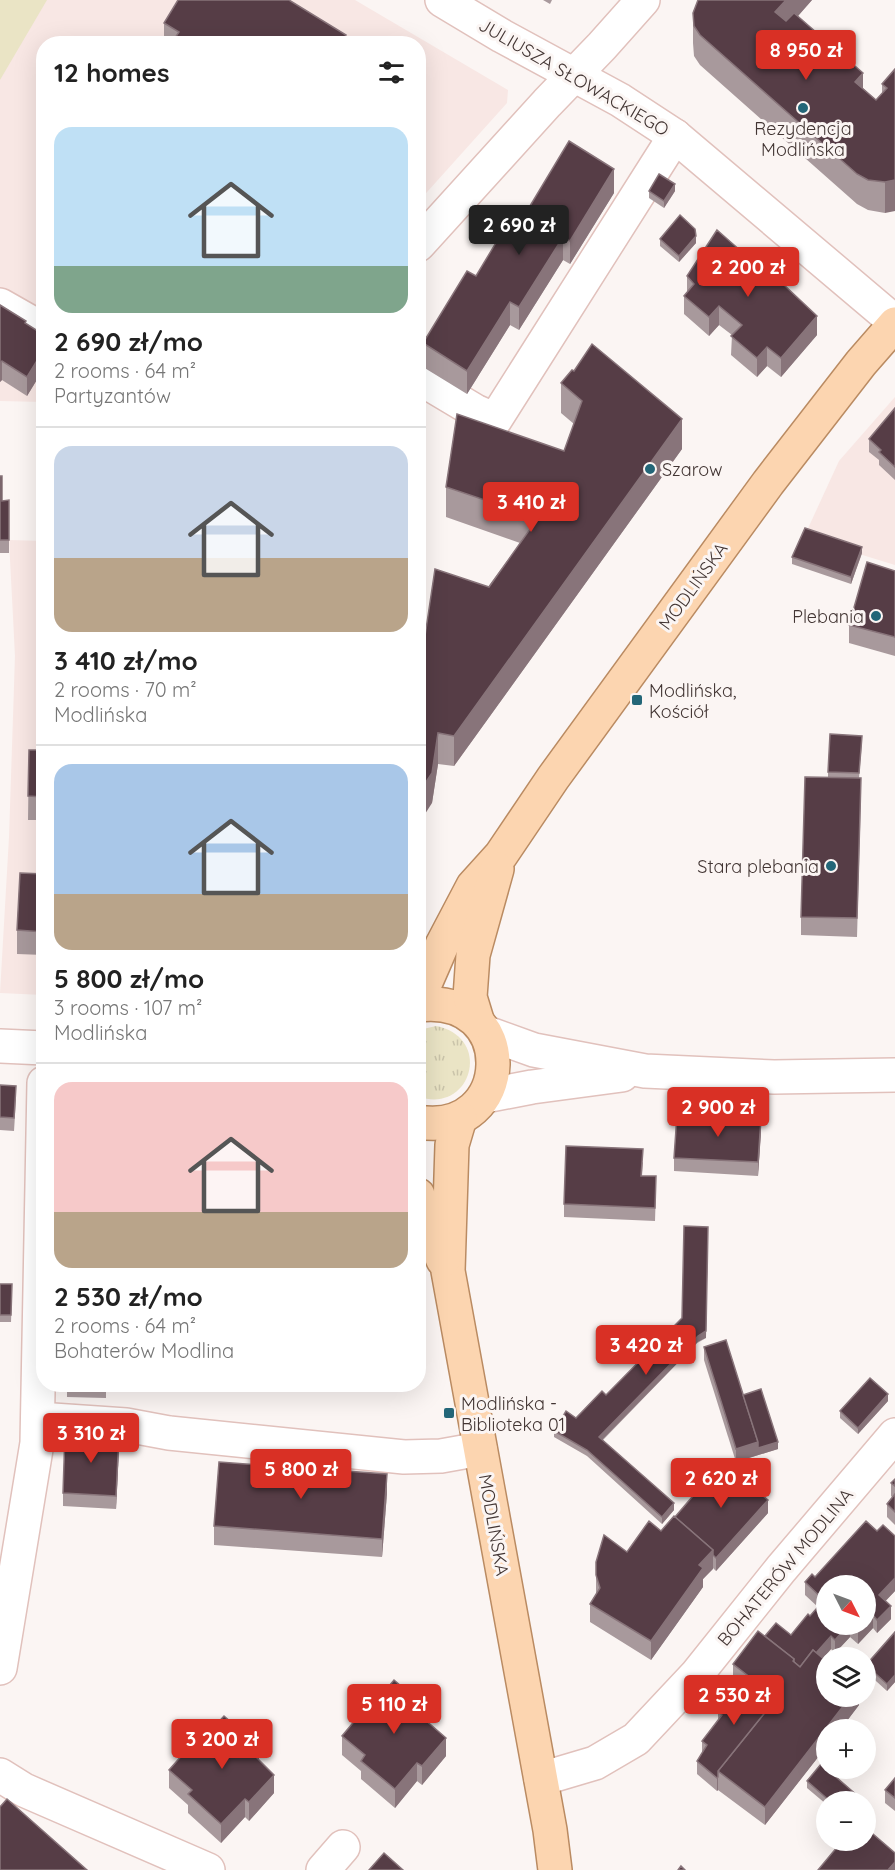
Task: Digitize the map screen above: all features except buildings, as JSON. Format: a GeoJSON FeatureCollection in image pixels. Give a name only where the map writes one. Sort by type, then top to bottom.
{"type":"FeatureCollection","features":[{"type":"Feature","properties":{"kind":"main road","name":"MODLIŃSKA"},"geometry":{"type":"LineString","coordinates":[[426,983],[442,945],[473,886],[501,855],[553,778],[768,483],[895,323]]}},
{"type":"Feature","properties":{"kind":"main road","name":"MODLIŃSKA"},"geometry":{"type":"LineString","coordinates":[[485,1096],[492,1081],[495,1065],[493,1048],[470,997],[473,955],[501,855]]}},
{"type":"Feature","properties":{"kind":"main road"},"geometry":{"type":"LineString","coordinates":[[426,1003],[449,1004],[464,1010],[482,1026]]}},
{"type":"Feature","properties":{"kind":"main road"},"geometry":{"type":"LineString","coordinates":[[426,1122],[446,1123],[460,1118],[474,1109],[485,1096]]}},
{"type":"Feature","properties":{"kind":"main road","name":"MODLIŃSKA"},"geometry":{"type":"LineString","coordinates":[[460,1118],[452,1145],[448,1271],[541,1779]]}},
{"type":"Feature","properties":{"kind":"main road","name":"MODLIŃSKA"},"geometry":{"type":"LineString","coordinates":[[426,1220],[448,1271]]}},
{"type":"Feature","properties":{"kind":"main road"},"geometry":{"type":"LineString","coordinates":[[541,1779],[555,1870]]}},
{"type":"Feature","properties":{"kind":"street","name":"JULIUSZA SŁOWACKIEGO"},"geometry":{"type":"LineString","coordinates":[[442,0],[502,36],[620,100],[675,136],[895,323]]}},
{"type":"Feature","properties":{"kind":"street"},"geometry":{"type":"LineString","coordinates":[[426,236],[643,0]]}},
{"type":"Feature","properties":{"kind":"street"},"geometry":{"type":"LineString","coordinates":[[426,382],[475,411],[495,420],[675,136]]}},
{"type":"Feature","properties":{"kind":"street"},"geometry":{"type":"LineString","coordinates":[[0,305],[36,325]]}},
{"type":"Feature","properties":{"kind":"street"},"geometry":{"type":"LineString","coordinates":[[482,1026],[534,1050],[645,1071],[774,1077],[895,1075]]}},
{"type":"Feature","properties":{"kind":"street"},"geometry":{"type":"LineString","coordinates":[[0,1046],[36,1048]]}},
{"type":"Feature","properties":{"kind":"street"},"geometry":{"type":"LineString","coordinates":[[485,1096],[645,1071]]}},
{"type":"Feature","properties":{"kind":"street"},"geometry":{"type":"LineString","coordinates":[[774,1077],[895,1094]]}},
{"type":"Feature","properties":{"kind":"street"},"geometry":{"type":"LineString","coordinates":[[0,1668],[37,1443],[38,1392]]}},
{"type":"Feature","properties":{"kind":"street"},"geometry":{"type":"LineString","coordinates":[[38,1419],[126,1425],[169,1433],[404,1457],[441,1456],[480,1449]]}},
{"type":"Feature","properties":{"kind":"street","name":"BOHATERÓW MODLINA"},"geometry":{"type":"LineString","coordinates":[[541,1779],[595,1763],[636,1739],[696,1674],[781,1569],[895,1435]]}},
{"type":"Feature","properties":{"kind":"street"},"geometry":{"type":"LineString","coordinates":[[0,1775],[24,1790],[208,1870]]}},
{"type":"Feature","properties":{"kind":"shaded area"},"geometry":{"type":"Polygon","coordinates":[[[0,0],[355,0],[416,36],[36,36],[36,402],[0,401],[0,0]]]}},
{"type":"Feature","properties":{"kind":"shaded area"},"geometry":{"type":"Polygon","coordinates":[[[426,42],[508,90],[507,103],[426,193],[426,42]]]}},
{"type":"Feature","properties":{"kind":"shaded area"},"geometry":{"type":"Polygon","coordinates":[[[895,397],[895,565],[804,537],[839,461],[895,397]]]}},
{"type":"Feature","properties":{"kind":"shaded area"},"geometry":{"type":"Polygon","coordinates":[[[9,540],[36,541],[36,995],[0,993],[9,837],[15,656],[9,540]]]}},
{"type":"Feature","properties":{"kind":"green space"},"geometry":{"type":"Polygon","coordinates":[[[0,0],[47,0],[0,80],[0,0]]]}},
{"type":"Feature","properties":{"kind":"green space"},"geometry":{"type":"Polygon","coordinates":[[[436,1026],[454,1033],[465,1044],[470,1058],[469,1072],[463,1085],[452,1095],[437,1099],[426,1098],[426,1028],[436,1026]]]}},
{"type":"Feature","properties":{"kind":"place","name":"Rezydencja Modlińska"},"geometry":{"type":"Point","coordinates":[803,108]}},
{"type":"Feature","properties":{"kind":"place","name":"Szarow"},"geometry":{"type":"Point","coordinates":[650,469]}},
{"type":"Feature","properties":{"kind":"place","name":"Plebania"},"geometry":{"type":"Point","coordinates":[876,616]}},
{"type":"Feature","properties":{"kind":"place","name":"Modlińska, Kościół"},"geometry":{"type":"Point","coordinates":[637,700]}},
{"type":"Feature","properties":{"kind":"place","name":"Stara plebania"},"geometry":{"type":"Point","coordinates":[831,866]}},
{"type":"Feature","properties":{"kind":"place","name":"Modlińska - Biblioteka 01"},"geometry":{"type":"Point","coordinates":[449,1413]}}]}
